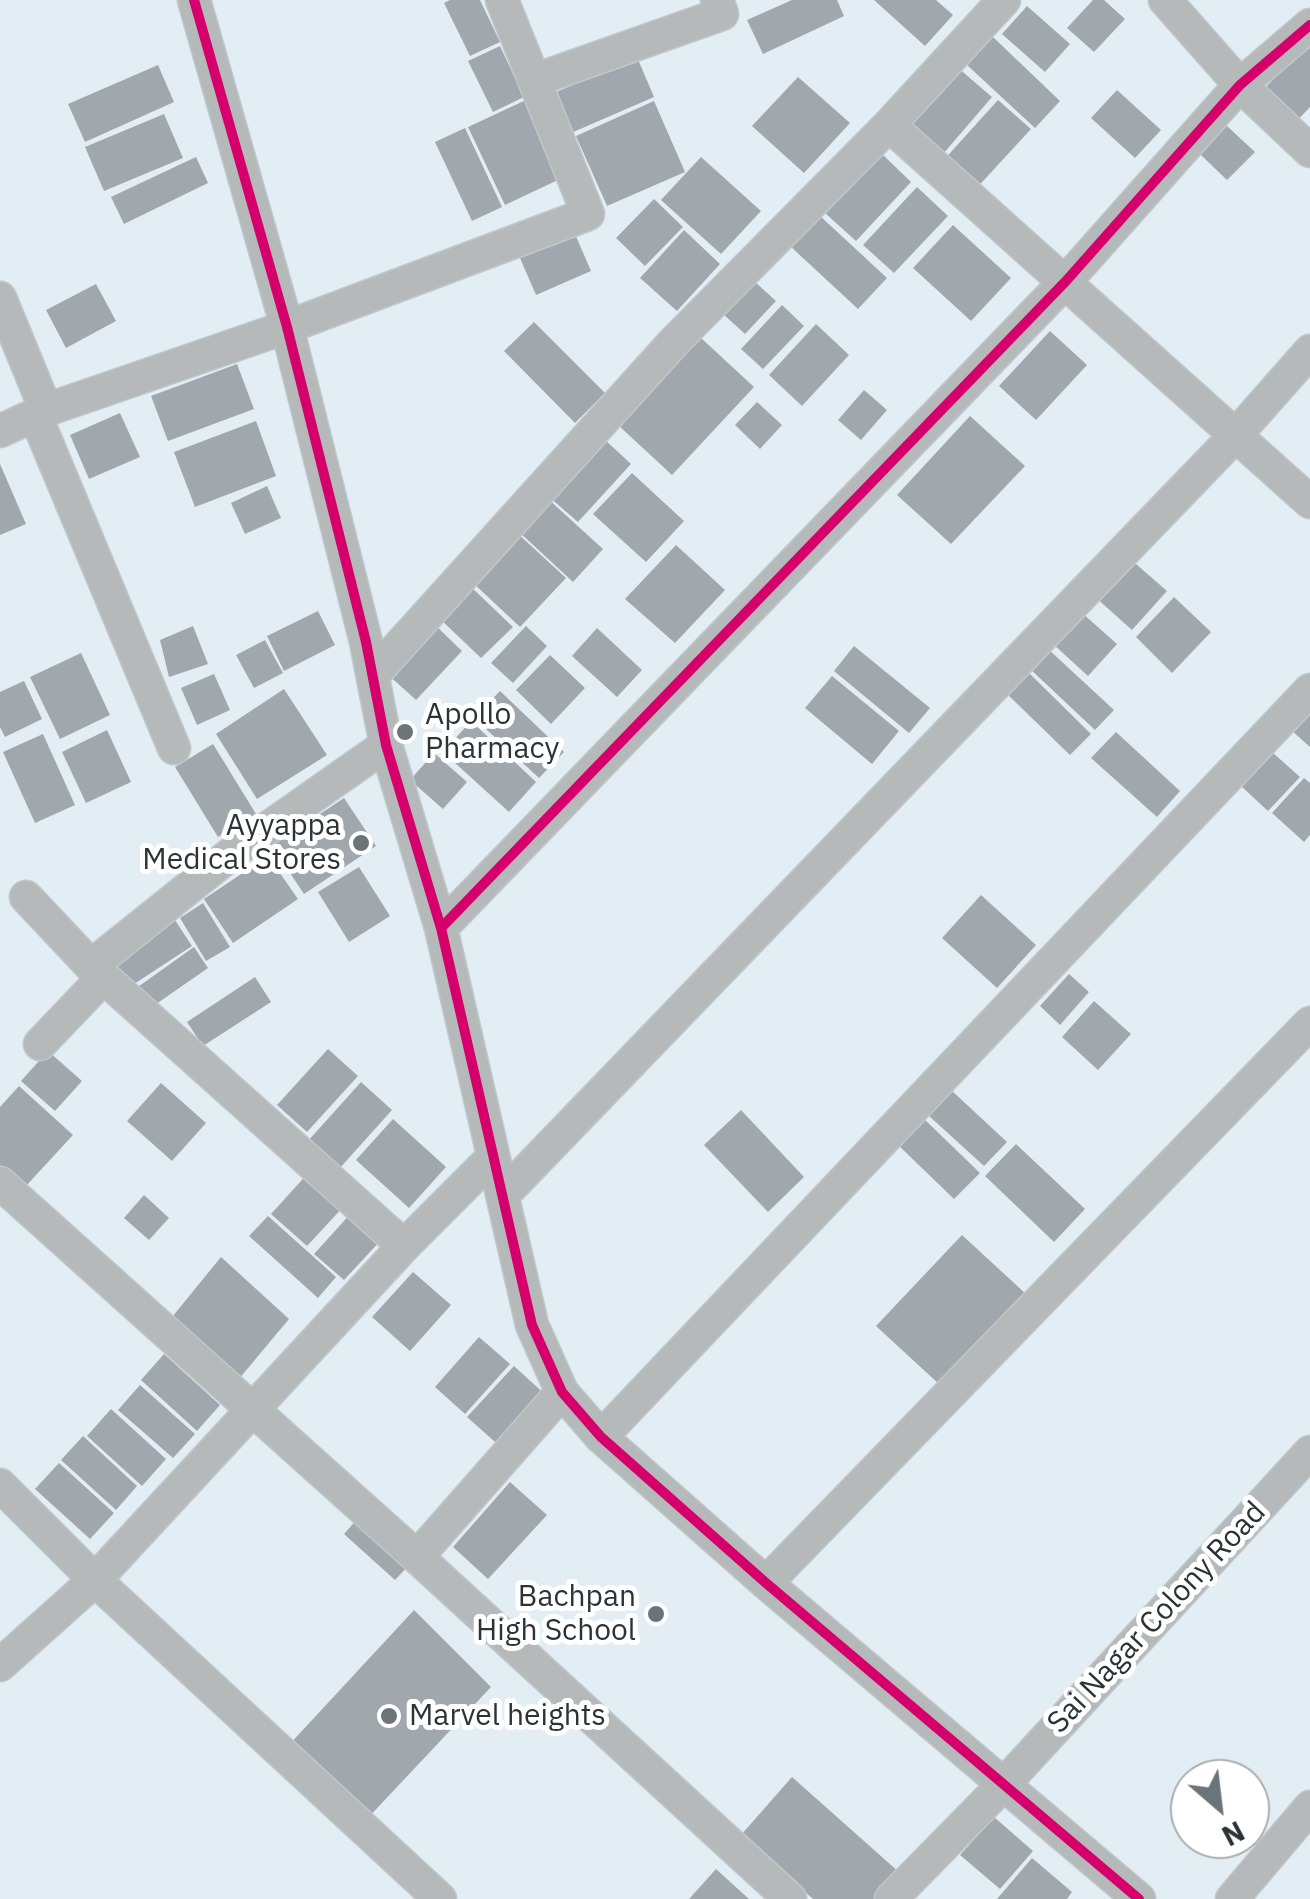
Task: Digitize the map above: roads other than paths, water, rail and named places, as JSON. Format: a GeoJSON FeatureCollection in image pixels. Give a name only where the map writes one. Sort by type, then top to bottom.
{"type":"FeatureCollection","features":[{"type":"Feature","properties":{"kind":"street"},"geometry":{"type":"LineString","coordinates":[[194,0],[287,327],[374,675],[386,745],[441,928],[532,1325],[562,1392],[601,1437],[766,1583],[1140,1899]]}},
{"type":"Feature","properties":{"kind":"street"},"geometry":{"type":"LineString","coordinates":[[0,431],[588,214],[502,0]]}},
{"type":"Feature","properties":{"kind":"street"},"geometry":{"type":"LineString","coordinates":[[535,80],[722,14],[717,0]]}},
{"type":"Feature","properties":{"kind":"street"},"geometry":{"type":"LineString","coordinates":[[374,675],[673,343],[889,124],[1004,0]]}},
{"type":"Feature","properties":{"kind":"street"},"geometry":{"type":"LineString","coordinates":[[1165,0],[1240,86],[1310,151]]}},
{"type":"Feature","properties":{"kind":"street"},"geometry":{"type":"LineString","coordinates":[[441,928],[1066,281],[1240,86],[1310,25]]}},
{"type":"Feature","properties":{"kind":"street"},"geometry":{"type":"LineString","coordinates":[[889,124],[1310,502]]}},
{"type":"Feature","properties":{"kind":"street"},"geometry":{"type":"LineString","coordinates":[[0,298],[41,414],[174,748]]}},
{"type":"Feature","properties":{"kind":"street"},"geometry":{"type":"LineString","coordinates":[[504,1195],[1235,436],[1310,351]]}},
{"type":"Feature","properties":{"kind":"street"},"geometry":{"type":"LineString","coordinates":[[601,1437],[1310,690]]}},
{"type":"Feature","properties":{"kind":"street"},"geometry":{"type":"LineString","coordinates":[[40,1044],[97,972],[231,854],[386,745]]}},
{"type":"Feature","properties":{"kind":"street"},"geometry":{"type":"LineString","coordinates":[[26,898],[97,972],[404,1246]]}},
{"type":"Feature","properties":{"kind":"street"},"geometry":{"type":"LineString","coordinates":[[766,1583],[1310,1023]]}},
{"type":"Feature","properties":{"kind":"street"},"geometry":{"type":"LineString","coordinates":[[0,1665],[95,1580],[404,1246],[492,1158]]}},
{"type":"Feature","properties":{"kind":"street"},"geometry":{"type":"LineString","coordinates":[[0,1183],[790,1899]]}},
{"type":"Feature","properties":{"kind":"street"},"geometry":{"type":"LineString","coordinates":[[417,1557],[562,1392]]}},
{"type":"Feature","properties":{"kind":"street","name":"Sai Nagar Colony Road"},"geometry":{"type":"LineString","coordinates":[[891,1899],[1005,1783],[1310,1452]]}},
{"type":"Feature","properties":{"kind":"street"},"geometry":{"type":"LineString","coordinates":[[0,1485],[95,1580],[440,1899]]}},
{"type":"Feature","properties":{"kind":"street"},"geometry":{"type":"LineString","coordinates":[[1232,1899],[1310,1807]]}},
{"type":"Feature","properties":{"kind":"place","name":"Apollo Pharmacy"},"geometry":{"type":"Point","coordinates":[405,732]}},
{"type":"Feature","properties":{"kind":"place","name":"Ayyappa Medical Stores"},"geometry":{"type":"Point","coordinates":[361,843]}},
{"type":"Feature","properties":{"kind":"place","name":"Bachpan High School"},"geometry":{"type":"Point","coordinates":[656,1614]}},
{"type":"Feature","properties":{"kind":"place","name":"Marvel heights"},"geometry":{"type":"Point","coordinates":[389,1716]}}]}
